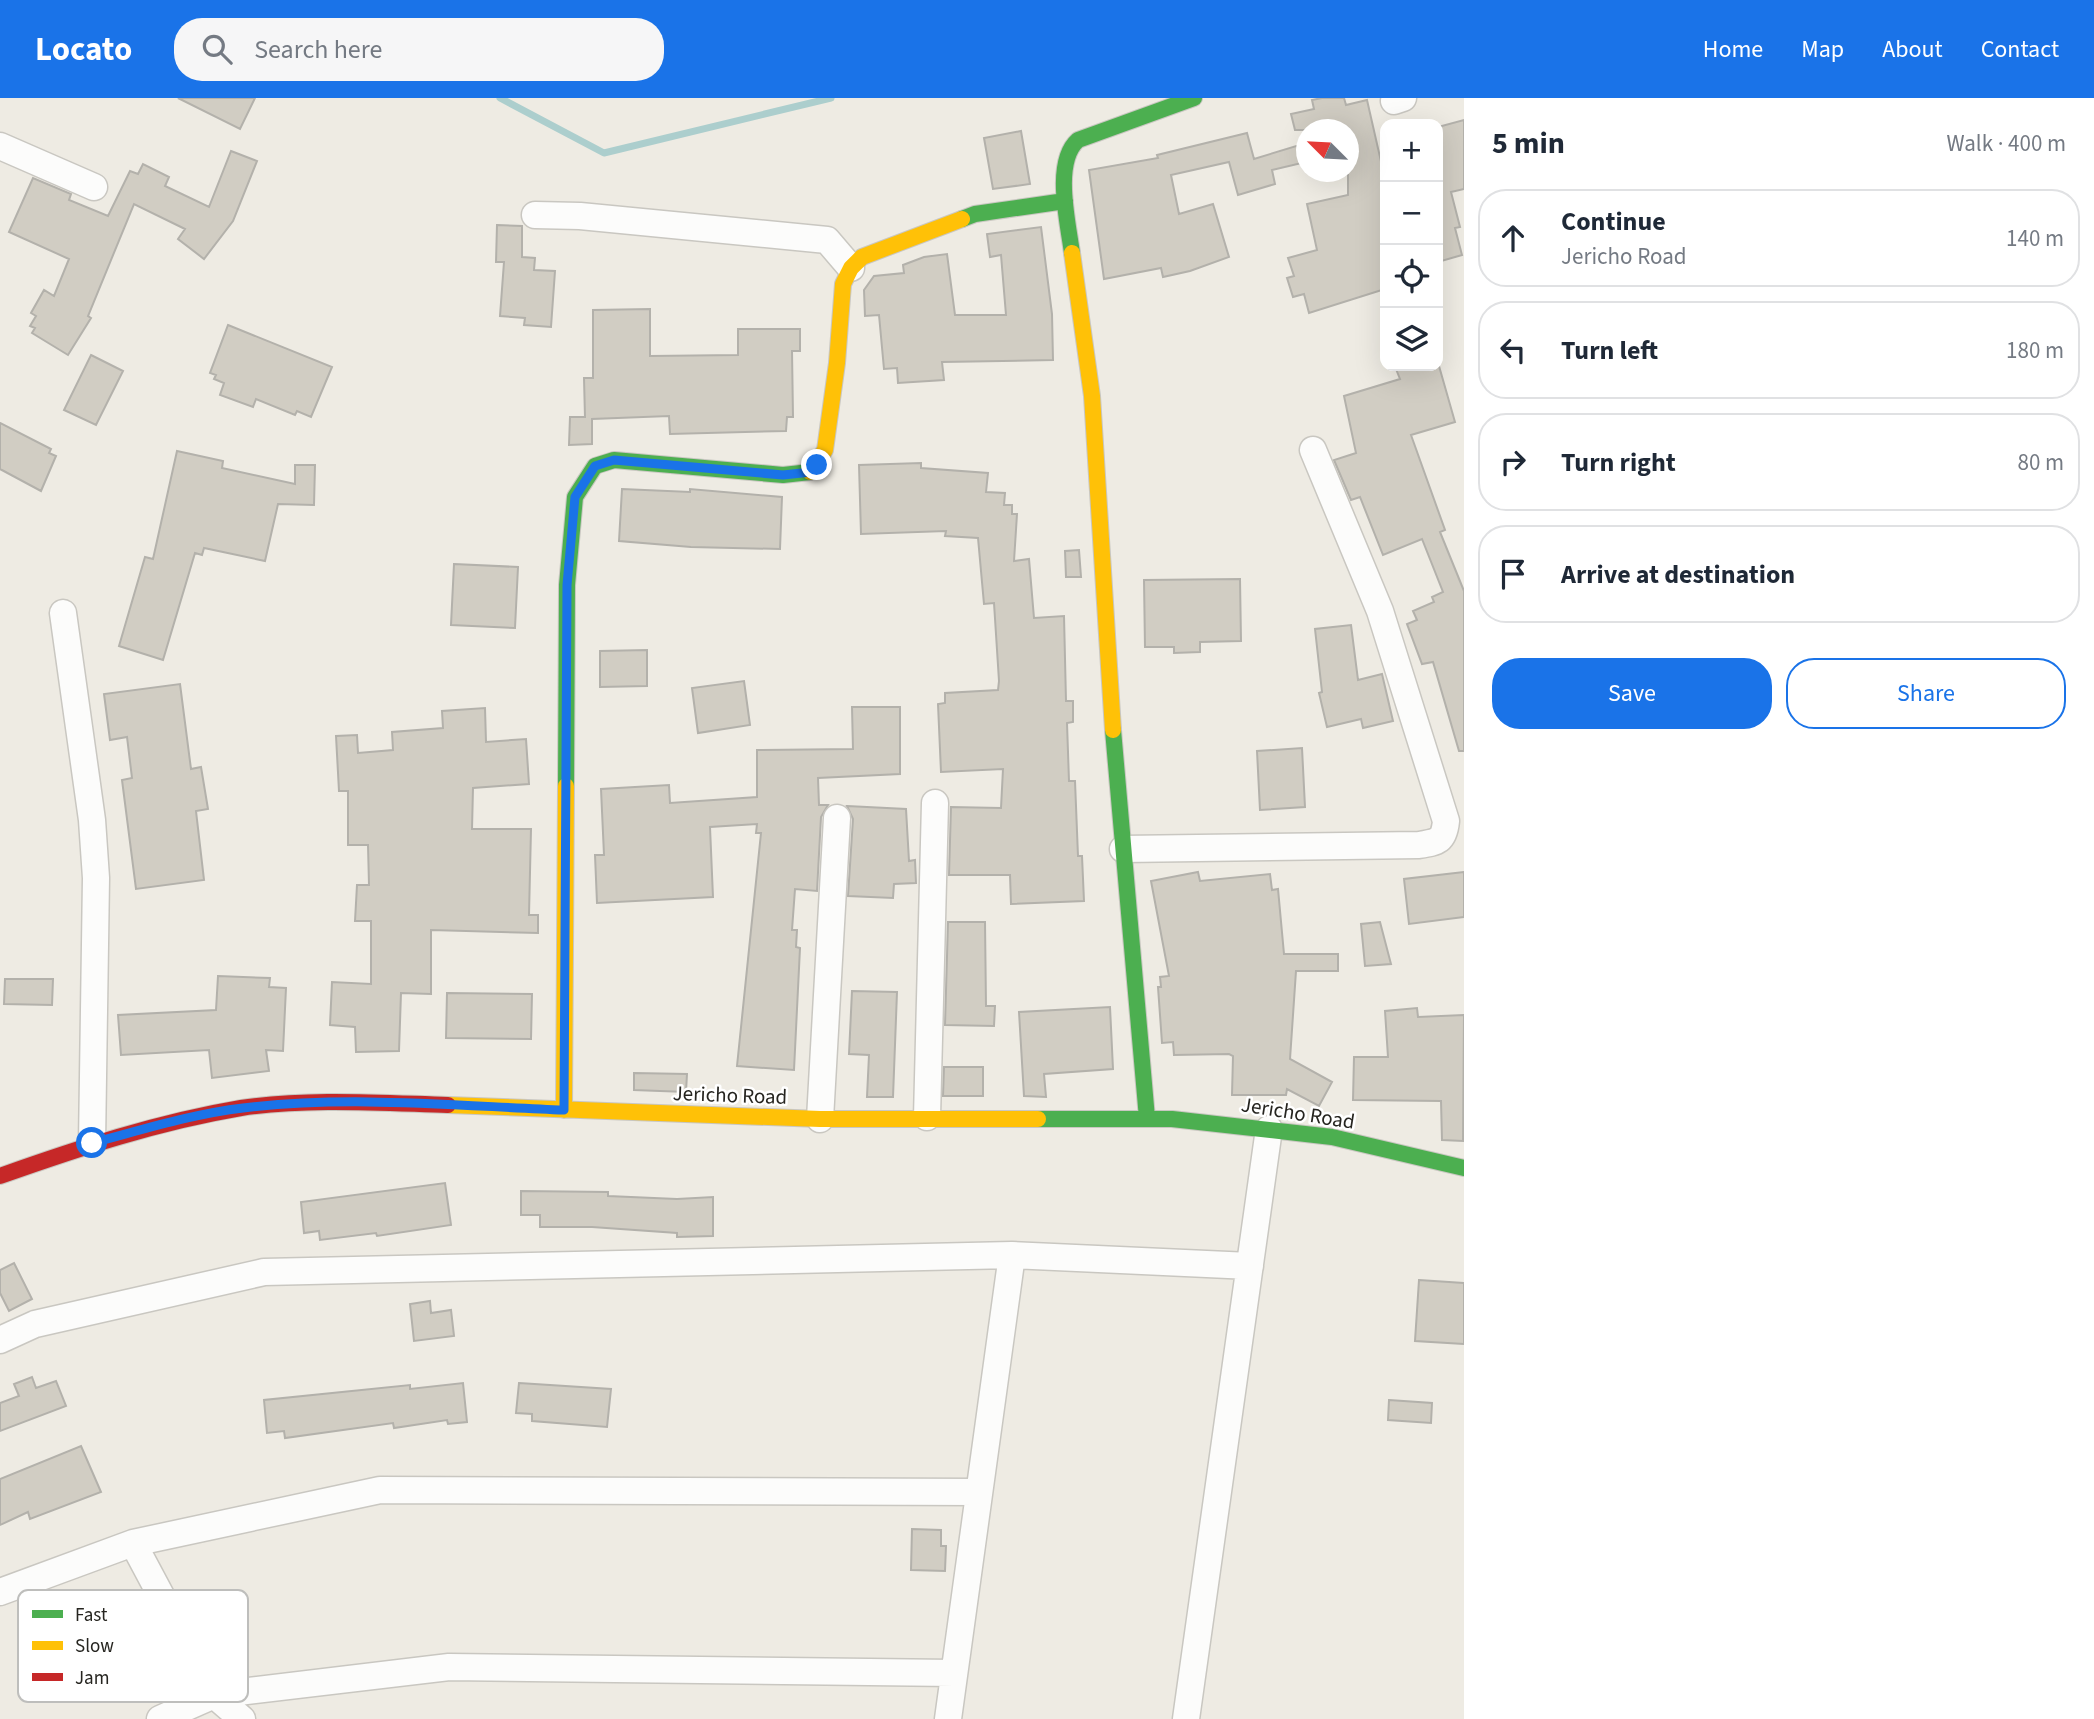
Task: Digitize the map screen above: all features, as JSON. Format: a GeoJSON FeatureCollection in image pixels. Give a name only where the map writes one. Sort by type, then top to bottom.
{"type":"FeatureCollection","features":[{"type":"Feature","properties":{"kind":"street"},"geometry":{"type":"LineString","coordinates":[[1147,1118],[1109,687],[1092,396],[1065,201],[1065,159],[1069,148],[1078,140],[1194,98]]}},
{"type":"Feature","properties":{"kind":"street"},"geometry":{"type":"LineString","coordinates":[[0,146],[94,187]]}},
{"type":"Feature","properties":{"kind":"street"},"geometry":{"type":"LineString","coordinates":[[564,1110],[567,585],[575,497],[595,466],[614,460],[783,475],[811,472],[825,450],[838,363],[843,284],[851,268],[862,257],[975,214],[1065,201]]}},
{"type":"Feature","properties":{"kind":"street"},"geometry":{"type":"LineString","coordinates":[[535,215],[580,216],[827,240],[851,268]]}},
{"type":"Feature","properties":{"kind":"street"},"geometry":{"type":"LineString","coordinates":[[1123,849],[1419,845],[1442,839],[1446,821],[1380,611],[1313,450]]}},
{"type":"Feature","properties":{"kind":"street"},"geometry":{"type":"LineString","coordinates":[[62,613],[92,820],[96,878],[92,1143]]}},
{"type":"Feature","properties":{"kind":"street"},"geometry":{"type":"LineString","coordinates":[[927,1117],[935,803]]}},
{"type":"Feature","properties":{"kind":"street"},"geometry":{"type":"LineString","coordinates":[[820,1119],[837,818]]}},
{"type":"Feature","properties":{"kind":"street","name":"Jericho Road"},"geometry":{"type":"LineString","coordinates":[[0,1176],[92,1143],[169,1123],[243,1108],[354,1102],[820,1119],[1147,1118],[1332,1137],[1464,1168]]}},
{"type":"Feature","properties":{"kind":"street"},"geometry":{"type":"LineString","coordinates":[[1186,1719],[1269,1129]]}},
{"type":"Feature","properties":{"kind":"street"},"geometry":{"type":"LineString","coordinates":[[0,1340],[35,1324],[264,1272],[1012,1255],[1250,1266]]}},
{"type":"Feature","properties":{"kind":"street"},"geometry":{"type":"LineString","coordinates":[[948,1719],[1012,1255]]}},
{"type":"Feature","properties":{"kind":"street"},"geometry":{"type":"LineString","coordinates":[[0,1592],[133,1542],[380,1490],[979,1492]]}},
{"type":"Feature","properties":{"kind":"street"},"geometry":{"type":"LineString","coordinates":[[133,1542],[159,1590]]}},
{"type":"Feature","properties":{"kind":"street"},"geometry":{"type":"LineString","coordinates":[[248,1691],[449,1667],[954,1673]]}},
{"type":"Feature","properties":{"kind":"street"},"geometry":{"type":"LineString","coordinates":[[160,1719],[199,1702]]}},
{"type":"Feature","properties":{"kind":"street"},"geometry":{"type":"LineString","coordinates":[[223,1702],[242,1719]]}},
{"type":"Feature","properties":{"kind":"building"},"geometry":{"type":"Polygon","coordinates":[[[178,98],[255,98],[240,129],[178,98]]]}},
{"type":"Feature","properties":{"kind":"building"},"geometry":{"type":"Polygon","coordinates":[[[1344,98],[1346,105],[1367,100],[1380,157],[1380,291],[1309,313],[1304,294],[1293,297],[1287,278],[1294,276],[1288,258],[1317,250],[1307,204],[1348,195],[1348,182],[1359,182],[1359,119],[1296,119],[1295,130],[1291,114],[1314,109],[1312,100],[1344,98]]]}},
{"type":"Feature","properties":{"kind":"building"},"geometry":{"type":"Polygon","coordinates":[[[1464,120],[1464,189],[1451,192],[1460,227],[1455,228],[1462,255],[1443,261],[1443,182],[1443,126],[1464,120]]]}},
{"type":"Feature","properties":{"kind":"building"},"geometry":{"type":"Polygon","coordinates":[[[1021,131],[1030,184],[993,189],[984,138],[1021,131]]]}},
{"type":"Feature","properties":{"kind":"building"},"geometry":{"type":"Polygon","coordinates":[[[1247,133],[1254,159],[1296,146],[1296,164],[1272,170],[1275,184],[1238,195],[1229,162],[1171,175],[1179,214],[1213,204],[1229,257],[1163,277],[1161,268],[1104,279],[1089,170],[1158,158],[1157,155],[1247,133]]]}},
{"type":"Feature","properties":{"kind":"building"},"geometry":{"type":"Polygon","coordinates":[[[231,151],[257,161],[233,221],[204,259],[178,239],[185,229],[134,204],[88,316],[91,318],[68,355],[32,333],[35,328],[30,326],[36,316],[31,313],[44,290],[54,296],[69,259],[9,232],[33,178],[71,194],[69,200],[108,216],[130,171],[138,174],[143,164],[169,177],[165,186],[209,207],[231,151]]]}},
{"type":"Feature","properties":{"kind":"building"},"geometry":{"type":"Polygon","coordinates":[[[497,225],[522,226],[522,257],[535,258],[534,270],[555,271],[551,327],[524,325],[525,318],[500,316],[504,262],[496,262],[497,225]]]}},
{"type":"Feature","properties":{"kind":"building"},"geometry":{"type":"Polygon","coordinates":[[[1041,227],[1052,314],[1053,360],[942,362],[944,380],[898,383],[897,368],[884,369],[879,315],[865,316],[864,290],[874,276],[904,273],[903,265],[924,257],[947,254],[955,315],[1006,315],[1001,255],[990,257],[987,234],[1041,227]]]}},
{"type":"Feature","properties":{"kind":"building"},"geometry":{"type":"Polygon","coordinates":[[[650,309],[650,356],[738,355],[738,329],[800,329],[800,351],[792,351],[793,417],[787,417],[786,431],[670,434],[669,416],[592,419],[592,444],[569,445],[570,417],[585,417],[584,378],[593,378],[593,310],[650,309]]]}},
{"type":"Feature","properties":{"kind":"building"},"geometry":{"type":"Polygon","coordinates":[[[228,325],[332,367],[311,417],[297,411],[295,415],[256,399],[253,407],[220,395],[224,383],[214,379],[216,375],[210,373],[228,325]]]}},
{"type":"Feature","properties":{"kind":"building"},"geometry":{"type":"Polygon","coordinates":[[[91,355],[123,371],[96,425],[64,410],[91,355]]]}},
{"type":"Feature","properties":{"kind":"building"},"geometry":{"type":"Polygon","coordinates":[[[1397,371],[1440,371],[1455,422],[1411,435],[1445,530],[1440,532],[1464,591],[1464,751],[1459,751],[1433,662],[1422,664],[1407,624],[1417,620],[1413,611],[1434,602],[1432,597],[1443,592],[1422,539],[1383,555],[1360,497],[1351,500],[1334,460],[1356,453],[1344,396],[1400,379],[1397,371]]]}},
{"type":"Feature","properties":{"kind":"building"},"geometry":{"type":"Polygon","coordinates":[[[0,423],[51,449],[49,453],[56,456],[41,491],[0,469],[0,423]]]}},
{"type":"Feature","properties":{"kind":"building"},"geometry":{"type":"Polygon","coordinates":[[[177,451],[223,461],[222,468],[295,484],[295,465],[315,465],[314,505],[278,504],[265,561],[204,548],[202,555],[195,553],[163,660],[119,646],[145,557],[153,559],[177,451]]]}},
{"type":"Feature","properties":{"kind":"building"},"geometry":{"type":"Polygon","coordinates":[[[921,463],[921,468],[988,473],[986,492],[1005,493],[1004,505],[1012,505],[1012,514],[1017,514],[1014,561],[1029,559],[1034,618],[1064,616],[1066,701],[1073,701],[1073,722],[1067,723],[1069,781],[1075,781],[1078,856],[1082,856],[1084,901],[1011,904],[1010,875],[949,875],[951,807],[1001,808],[1003,769],[941,772],[938,704],[945,703],[945,693],[998,690],[994,603],[984,604],[978,538],[945,536],[946,531],[861,534],[859,465],[921,463]]]}},
{"type":"Feature","properties":{"kind":"building"},"geometry":{"type":"Polygon","coordinates":[[[622,489],[690,492],[690,489],[782,497],[780,549],[691,547],[619,541],[622,489]]]}},
{"type":"Feature","properties":{"kind":"building"},"geometry":{"type":"Polygon","coordinates":[[[1079,550],[1081,577],[1066,577],[1065,551],[1079,550]]]}},
{"type":"Feature","properties":{"kind":"building"},"geometry":{"type":"Polygon","coordinates":[[[454,564],[518,567],[515,628],[451,625],[454,564]]]}},
{"type":"Feature","properties":{"kind":"building"},"geometry":{"type":"Polygon","coordinates":[[[1240,579],[1241,641],[1200,642],[1200,652],[1174,653],[1174,647],[1145,647],[1144,580],[1240,579]]]}},
{"type":"Feature","properties":{"kind":"building"},"geometry":{"type":"Polygon","coordinates":[[[1351,625],[1358,680],[1382,674],[1393,721],[1363,728],[1361,719],[1327,727],[1319,693],[1322,692],[1315,629],[1351,625]]]}},
{"type":"Feature","properties":{"kind":"building"},"geometry":{"type":"Polygon","coordinates":[[[647,650],[647,686],[600,687],[600,651],[647,650]]]}},
{"type":"Feature","properties":{"kind":"building"},"geometry":{"type":"Polygon","coordinates":[[[744,681],[750,725],[698,733],[692,688],[744,681]]]}},
{"type":"Feature","properties":{"kind":"building"},"geometry":{"type":"Polygon","coordinates":[[[180,684],[191,769],[201,767],[208,809],[196,811],[204,880],[136,889],[122,780],[132,778],[127,737],[110,740],[104,694],[180,684]]]}},
{"type":"Feature","properties":{"kind":"building"},"geometry":{"type":"Polygon","coordinates":[[[852,707],[900,707],[900,774],[818,778],[819,805],[828,805],[821,817],[817,891],[795,889],[792,930],[797,930],[796,947],[800,948],[794,1070],[737,1066],[761,833],[756,833],[757,824],[710,827],[713,897],[597,903],[595,855],[604,855],[601,789],[669,785],[670,803],[757,797],[757,750],[853,749],[852,707]]]}},
{"type":"Feature","properties":{"kind":"building"},"geometry":{"type":"Polygon","coordinates":[[[485,708],[486,742],[526,739],[529,784],[473,788],[472,829],[531,829],[529,915],[538,915],[538,933],[431,930],[431,994],[401,993],[399,1051],[356,1052],[355,1027],[330,1025],[332,982],[371,984],[371,921],[355,921],[357,885],[369,885],[368,845],[348,845],[348,791],[339,791],[336,736],[357,735],[358,753],[393,750],[392,732],[443,728],[442,711],[485,708]]]}},
{"type":"Feature","properties":{"kind":"building"},"geometry":{"type":"Polygon","coordinates":[[[1302,748],[1305,807],[1260,810],[1257,751],[1302,748]]]}},
{"type":"Feature","properties":{"kind":"building"},"geometry":{"type":"Polygon","coordinates":[[[847,806],[906,809],[909,861],[915,860],[916,883],[894,884],[893,898],[848,896],[853,819],[847,806]]]}},
{"type":"Feature","properties":{"kind":"building"},"geometry":{"type":"Polygon","coordinates":[[[1198,872],[1200,881],[1270,874],[1272,890],[1278,889],[1284,954],[1338,954],[1338,971],[1296,971],[1290,1059],[1332,1082],[1319,1106],[1287,1089],[1286,1095],[1232,1095],[1233,1056],[1174,1055],[1173,1042],[1162,1043],[1158,987],[1161,987],[1160,977],[1169,976],[1151,881],[1198,872]]]}},
{"type":"Feature","properties":{"kind":"building"},"geometry":{"type":"Polygon","coordinates":[[[1464,872],[1464,917],[1409,924],[1404,879],[1464,872]]]}},
{"type":"Feature","properties":{"kind":"building"},"geometry":{"type":"Polygon","coordinates":[[[948,922],[985,922],[986,1006],[995,1006],[994,1026],[945,1025],[948,922]]]}},
{"type":"Feature","properties":{"kind":"building"},"geometry":{"type":"Polygon","coordinates":[[[1380,922],[1391,964],[1365,966],[1361,924],[1380,922]]]}},
{"type":"Feature","properties":{"kind":"building"},"geometry":{"type":"Polygon","coordinates":[[[218,976],[270,978],[269,987],[286,988],[283,1051],[266,1050],[269,1071],[212,1078],[209,1050],[121,1055],[118,1015],[216,1010],[218,976]]]}},
{"type":"Feature","properties":{"kind":"building"},"geometry":{"type":"Polygon","coordinates":[[[5,979],[53,979],[52,1005],[4,1004],[5,979]]]}},
{"type":"Feature","properties":{"kind":"building"},"geometry":{"type":"Polygon","coordinates":[[[852,991],[897,992],[893,1097],[867,1097],[869,1055],[849,1054],[852,991]]]}},
{"type":"Feature","properties":{"kind":"building"},"geometry":{"type":"Polygon","coordinates":[[[447,993],[532,994],[531,1039],[446,1038],[447,993]]]}},
{"type":"Feature","properties":{"kind":"building"},"geometry":{"type":"Polygon","coordinates":[[[1110,1007],[1113,1069],[1044,1074],[1046,1097],[1024,1096],[1019,1012],[1110,1007]]]}},
{"type":"Feature","properties":{"kind":"building"},"geometry":{"type":"Polygon","coordinates":[[[1417,1008],[1418,1017],[1464,1015],[1463,1141],[1442,1140],[1441,1101],[1353,1100],[1354,1057],[1388,1057],[1385,1011],[1417,1008]]]}},
{"type":"Feature","properties":{"kind":"building"},"geometry":{"type":"Polygon","coordinates":[[[944,1067],[983,1067],[983,1096],[943,1096],[944,1067]]]}},
{"type":"Feature","properties":{"kind":"building"},"geometry":{"type":"Polygon","coordinates":[[[634,1073],[687,1074],[686,1092],[634,1090],[634,1073]]]}},
{"type":"Feature","properties":{"kind":"building"},"geometry":{"type":"Polygon","coordinates":[[[445,1183],[451,1225],[377,1236],[376,1233],[320,1240],[319,1231],[304,1233],[301,1202],[445,1183]]]}},
{"type":"Feature","properties":{"kind":"building"},"geometry":{"type":"Polygon","coordinates":[[[521,1191],[608,1192],[608,1196],[677,1199],[713,1197],[713,1236],[677,1237],[677,1233],[592,1227],[540,1227],[540,1215],[521,1215],[521,1191]]]}},
{"type":"Feature","properties":{"kind":"building"},"geometry":{"type":"Polygon","coordinates":[[[14,1263],[32,1299],[9,1311],[0,1293],[0,1270],[14,1263]]]}},
{"type":"Feature","properties":{"kind":"building"},"geometry":{"type":"Polygon","coordinates":[[[1419,1280],[1464,1283],[1464,1344],[1415,1341],[1419,1280]]]}},
{"type":"Feature","properties":{"kind":"building"},"geometry":{"type":"Polygon","coordinates":[[[430,1301],[431,1313],[451,1310],[454,1336],[414,1341],[410,1304],[430,1301]]]}},
{"type":"Feature","properties":{"kind":"building"},"geometry":{"type":"Polygon","coordinates":[[[32,1377],[36,1388],[56,1381],[66,1406],[0,1431],[0,1403],[19,1396],[14,1384],[32,1377]]]}},
{"type":"Feature","properties":{"kind":"building"},"geometry":{"type":"Polygon","coordinates":[[[463,1383],[467,1422],[448,1424],[447,1420],[394,1428],[393,1423],[285,1438],[284,1431],[267,1433],[264,1400],[410,1385],[410,1389],[463,1383]]]}},
{"type":"Feature","properties":{"kind":"building"},"geometry":{"type":"Polygon","coordinates":[[[519,1383],[611,1389],[607,1427],[532,1421],[532,1414],[516,1413],[519,1383]]]}},
{"type":"Feature","properties":{"kind":"building"},"geometry":{"type":"Polygon","coordinates":[[[1389,1400],[1432,1403],[1431,1423],[1388,1420],[1389,1400]]]}},
{"type":"Feature","properties":{"kind":"building"},"geometry":{"type":"Polygon","coordinates":[[[81,1446],[101,1492],[30,1519],[28,1512],[0,1525],[0,1479],[81,1446]]]}},
{"type":"Feature","properties":{"kind":"building"},"geometry":{"type":"Polygon","coordinates":[[[912,1529],[941,1530],[941,1546],[946,1546],[945,1571],[911,1570],[912,1529]]]}},
{"type":"Feature","properties":{"kind":"waterway"},"geometry":{"type":"LineString","coordinates":[[500,98],[604,153],[831,98]]}},
{"type":"Feature","properties":{"kind":"traffic: fast"},"geometry":{"type":"LineString","coordinates":[[1072,253],[1064,193],[1064,177],[1070,150],[1078,140],[1194,98]]}},
{"type":"Feature","properties":{"kind":"traffic: fast"},"geometry":{"type":"LineString","coordinates":[[962,219],[975,214],[1065,201]]}},
{"type":"Feature","properties":{"kind":"traffic: fast"},"geometry":{"type":"LineString","coordinates":[[566,786],[567,585],[575,497],[595,466],[614,460],[783,475],[810,472]]}},
{"type":"Feature","properties":{"kind":"traffic: fast"},"geometry":{"type":"LineString","coordinates":[[1113,730],[1147,1118]]}},
{"type":"Feature","properties":{"kind":"traffic: fast"},"geometry":{"type":"LineString","coordinates":[[1038,1119],[1172,1119],[1332,1137],[1464,1168]]}},
{"type":"Feature","properties":{"kind":"traffic: slow"},"geometry":{"type":"LineString","coordinates":[[810,472],[825,450],[837,363],[843,284],[851,268],[862,257],[962,219]]}},
{"type":"Feature","properties":{"kind":"traffic: slow"},"geometry":{"type":"LineString","coordinates":[[1072,253],[1092,396],[1113,730]]}},
{"type":"Feature","properties":{"kind":"traffic: slow"},"geometry":{"type":"LineString","coordinates":[[564,1110],[566,786]]}},
{"type":"Feature","properties":{"kind":"traffic: slow"},"geometry":{"type":"LineString","coordinates":[[448,1105],[820,1119],[1038,1119]]}},
{"type":"Feature","properties":{"kind":"traffic: jam"},"geometry":{"type":"LineString","coordinates":[[0,1176],[119,1137],[241,1108],[318,1102],[448,1105]]}},
{"type":"Feature","properties":{"kind":"route"},"geometry":{"type":"LineString","coordinates":[[92,1143],[243,1108],[354,1102],[564,1110],[567,585],[575,497],[595,466],[614,460],[783,475],[811,472],[817,465]]}}]}
